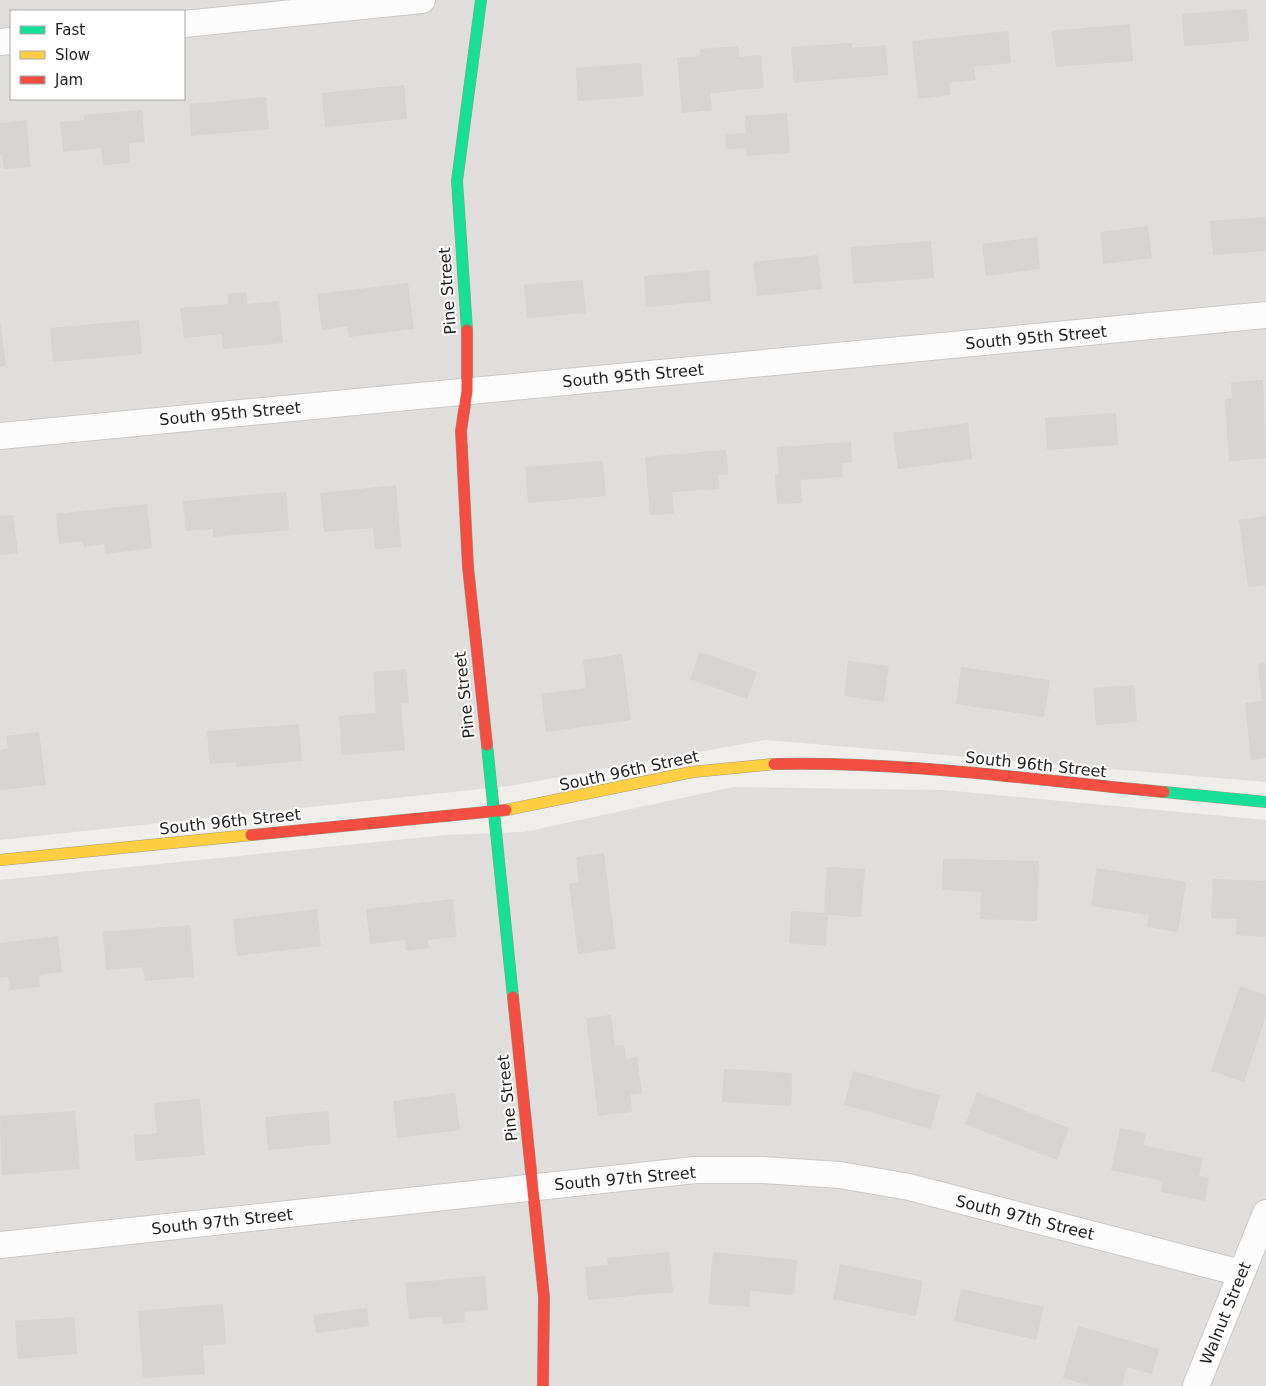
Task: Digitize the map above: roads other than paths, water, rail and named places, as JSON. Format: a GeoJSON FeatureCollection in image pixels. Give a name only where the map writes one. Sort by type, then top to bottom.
{"type":"FeatureCollection","features":[{"type":"Feature","properties":{"kind":"street"},"geometry":{"type":"LineString","coordinates":[[185,24],[422,0]]}},
{"type":"Feature","properties":{"kind":"street","name":"Pine Street"},"geometry":{"type":"LineString","coordinates":[[481,0],[474,40],[457,181],[468,343],[467,391],[461,431],[468,567],[544,1298],[543,1386]]}},
{"type":"Feature","properties":{"kind":"street","name":"South 95th Street"},"geometry":{"type":"LineString","coordinates":[[0,436],[1266,315]]}},
{"type":"Feature","properties":{"kind":"street","name":"South 96th Street"},"geometry":{"type":"LineString","coordinates":[[0,860],[492,812],[545,804],[630,783],[692,772],[755,765],[822,763],[912,768],[1266,802]]}},
{"type":"Feature","properties":{"kind":"street","name":"South 97th Street"},"geometry":{"type":"LineString","coordinates":[[0,1245],[533,1186],[696,1170],[762,1170],[840,1176],[909,1188],[1241,1273]]}},
{"type":"Feature","properties":{"kind":"street","name":"Walnut Street"},"geometry":{"type":"LineString","coordinates":[[1196,1386],[1266,1213]]}}]}
